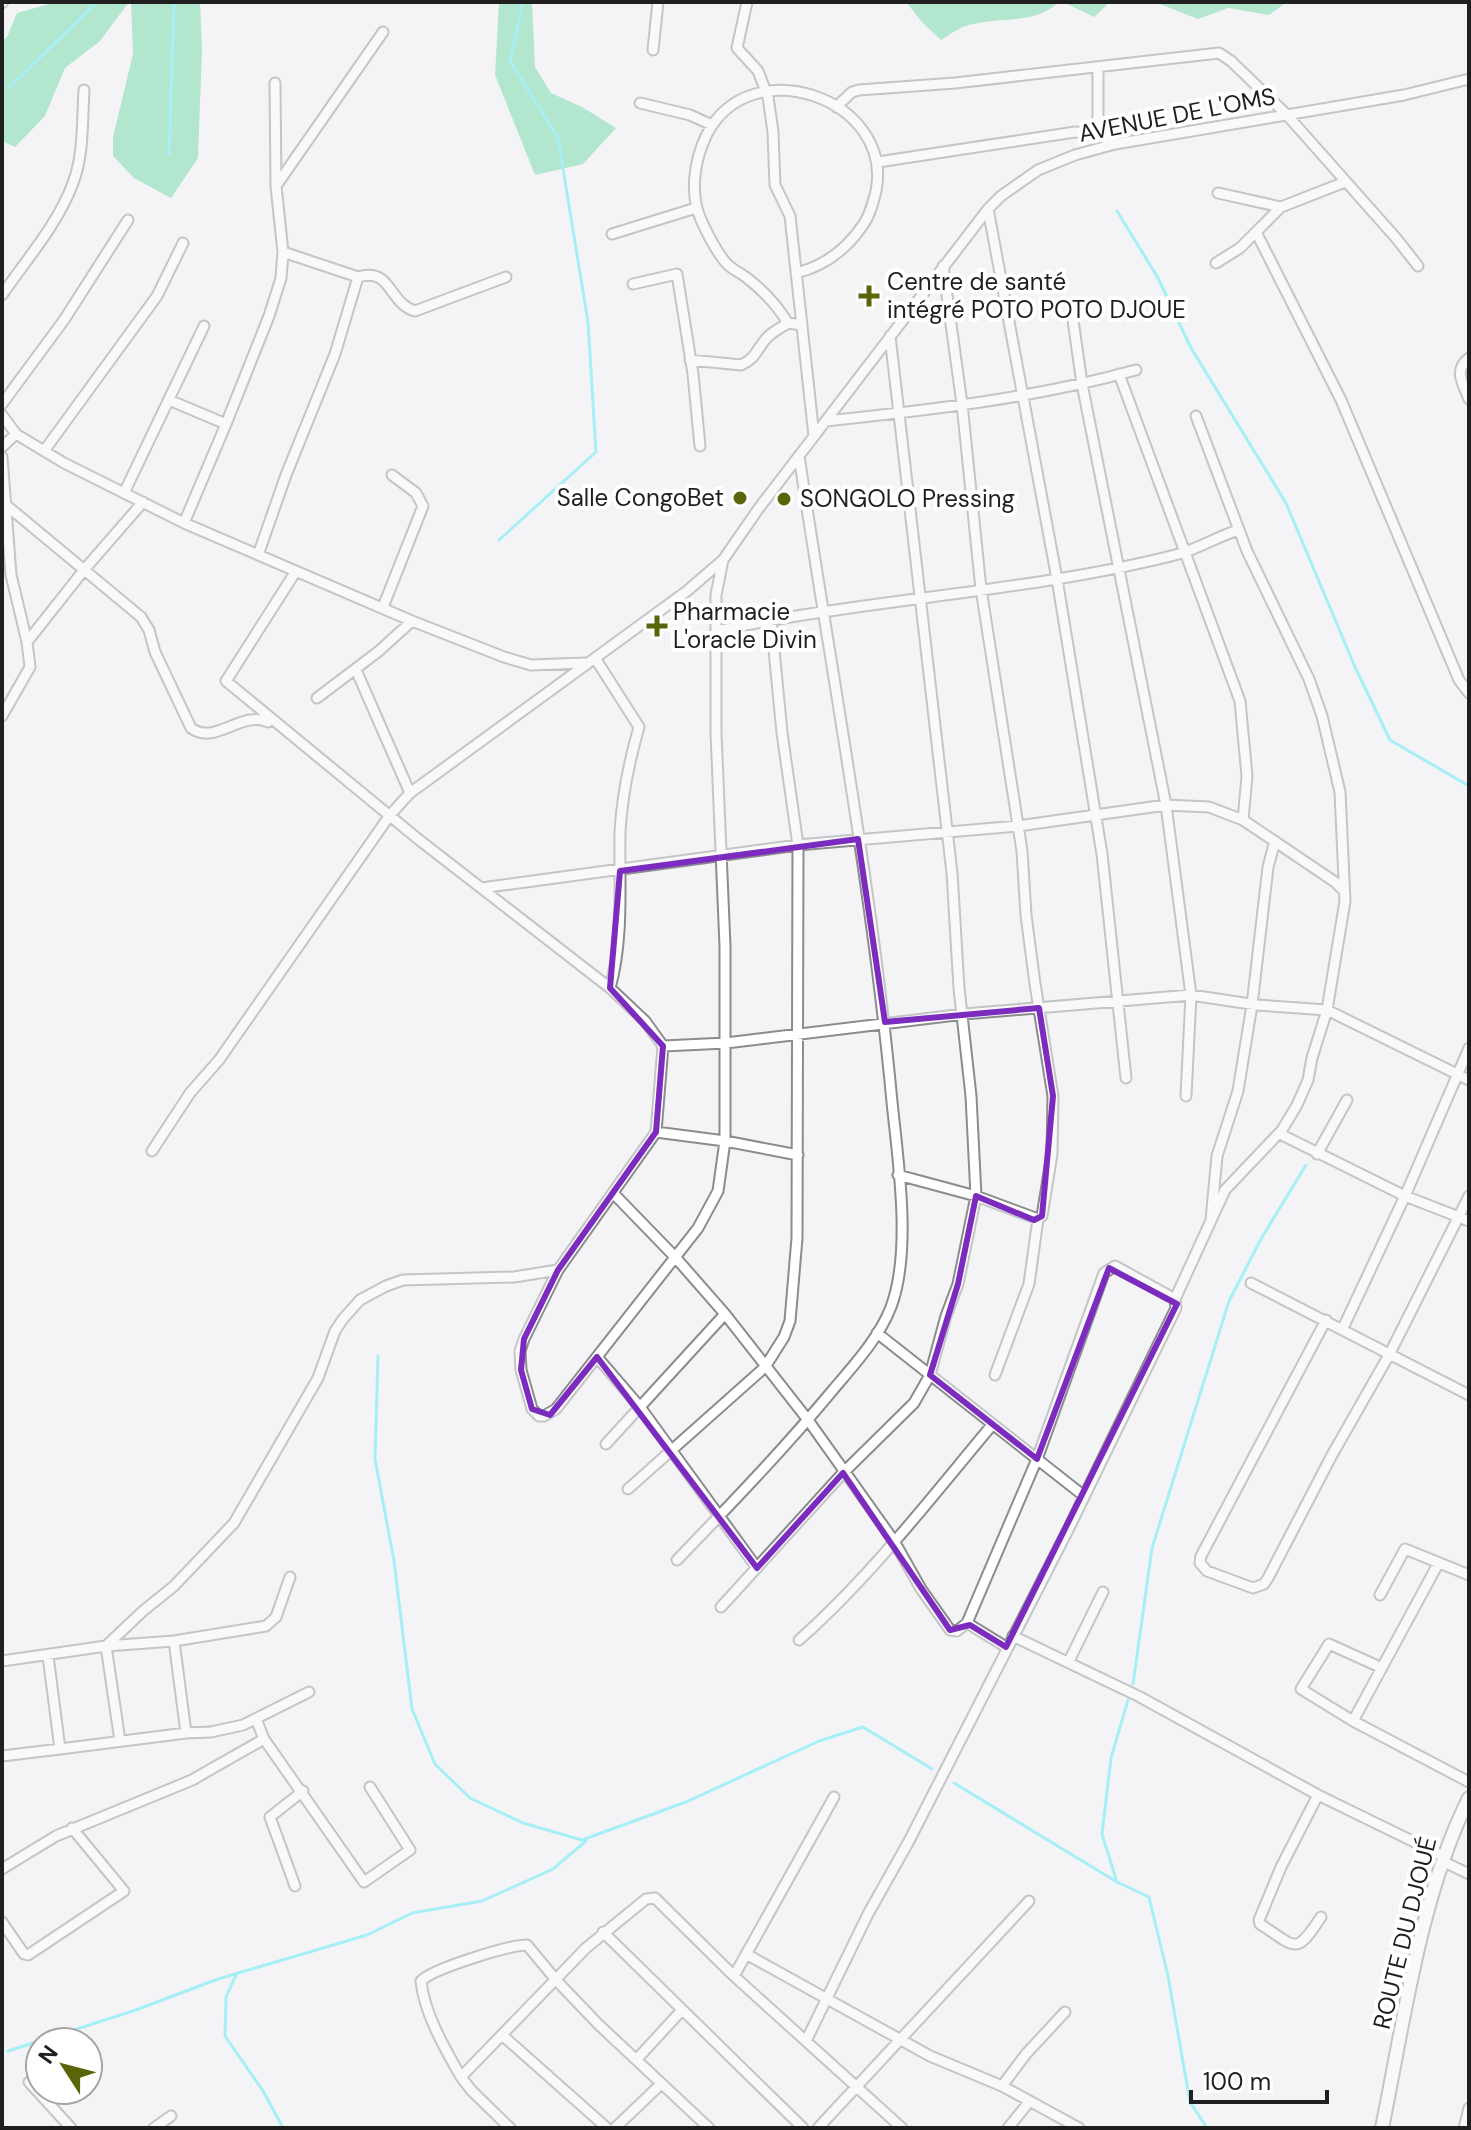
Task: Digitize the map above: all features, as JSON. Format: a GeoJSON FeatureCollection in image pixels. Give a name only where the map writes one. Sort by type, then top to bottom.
{"type":"FeatureCollection","features":[{"type":"Feature","properties":{"kind":"main road","name":"ROUTE DU DJOUÉ"},"geometry":{"type":"LineString","coordinates":[[1382,2128],[1420,1948],[1443,1858],[1469,1798]]}},
{"type":"Feature","properties":{"kind":"street"},"geometry":{"type":"LineString","coordinates":[[653,50],[658,2]]}},
{"type":"Feature","properties":{"kind":"street"},"geometry":{"type":"LineString","coordinates":[[747,2],[737,48],[758,71],[765,90],[773,132],[775,185],[790,216],[814,436]]}},
{"type":"Feature","properties":{"kind":"street"},"geometry":{"type":"LineString","coordinates":[[276,186],[383,32]]}},
{"type":"Feature","properties":{"kind":"street"},"geometry":{"type":"LineString","coordinates":[[836,107],[852,92],[859,90],[939,85],[1219,53],[1286,114],[1418,266]]}},
{"type":"Feature","properties":{"kind":"street"},"geometry":{"type":"LineString","coordinates":[[1098,67],[1098,135]]}},
{"type":"Feature","properties":{"kind":"street","name":"AVENUE DE L'OMS"},"geometry":{"type":"LineString","coordinates":[[152,1151],[190,1093],[219,1060],[390,815],[410,793],[687,591],[723,560],[943,266],[988,209],[1021,180],[1075,155],[1115,144],[1414,93],[1469,79]]}},
{"type":"Feature","properties":{"kind":"street"},"geometry":{"type":"LineString","coordinates":[[184,523],[269,316],[281,278],[283,252],[276,186],[275,83]]}},
{"type":"Feature","properties":{"kind":"street"},"geometry":{"type":"LineString","coordinates":[[2,295],[58,213],[74,181],[80,149],[84,90]]}},
{"type":"Feature","properties":{"kind":"street"},"geometry":{"type":"LineString","coordinates":[[788,323],[765,293],[726,263],[696,208],[694,182],[701,146],[712,125],[729,108],[765,90],[807,92],[836,107],[864,131],[878,162],[873,204],[868,219],[857,235],[826,262],[796,273]]}},
{"type":"Feature","properties":{"kind":"street"},"geometry":{"type":"LineString","coordinates":[[640,103],[690,115],[712,125]]}},
{"type":"Feature","properties":{"kind":"street"},"geometry":{"type":"LineString","coordinates":[[878,162],[1075,132],[1098,135],[1115,144]]}},
{"type":"Feature","properties":{"kind":"street"},"geometry":{"type":"LineString","coordinates":[[1216,263],[1240,248],[1281,207],[1345,182]]}},
{"type":"Feature","properties":{"kind":"street"},"geometry":{"type":"LineString","coordinates":[[1218,193],[1281,207]]}},
{"type":"Feature","properties":{"kind":"street"},"geometry":{"type":"LineString","coordinates":[[612,234],[696,208]]}},
{"type":"Feature","properties":{"kind":"street"},"geometry":{"type":"LineString","coordinates":[[988,209],[1057,579],[1095,815],[1113,942],[1126,1078]]}},
{"type":"Feature","properties":{"kind":"street"},"geometry":{"type":"LineString","coordinates":[[2,404],[64,320],[128,220]]}},
{"type":"Feature","properties":{"kind":"street"},"geometry":{"type":"LineString","coordinates":[[1256,232],[1341,400],[1459,680],[1469,693]]}},
{"type":"Feature","properties":{"kind":"street"},"geometry":{"type":"LineString","coordinates":[[44,451],[157,296],[183,243]]}},
{"type":"Feature","properties":{"kind":"street"},"geometry":{"type":"LineString","coordinates":[[283,252],[358,277],[370,273],[377,275],[403,304],[415,311],[506,277]]}},
{"type":"Feature","properties":{"kind":"street"},"geometry":{"type":"LineString","coordinates":[[943,266],[962,404],[981,589],[1018,826],[1026,915],[1053,1096],[1052,1154],[1042,1216],[1038,1219],[1029,1284],[995,1375]]}},
{"type":"Feature","properties":{"kind":"street"},"geometry":{"type":"LineString","coordinates":[[633,284],[677,274],[700,446]]}},
{"type":"Feature","properties":{"kind":"street"},"geometry":{"type":"LineString","coordinates":[[258,555],[286,475],[335,354],[358,277]]}},
{"type":"Feature","properties":{"kind":"street"},"geometry":{"type":"LineString","coordinates":[[1072,313],[1082,384],[1166,805],[1191,995],[1186,1096]]}},
{"type":"Feature","properties":{"kind":"street"},"geometry":{"type":"LineString","coordinates":[[690,360],[741,365],[757,355],[773,332],[788,323],[802,325]]}},
{"type":"Feature","properties":{"kind":"street"},"geometry":{"type":"LineString","coordinates":[[124,493],[204,326]]}},
{"type":"Feature","properties":{"kind":"street"},"geometry":{"type":"LineString","coordinates":[[721,1607],[843,1473],[914,1403],[930,1375],[958,1284],[976,1196],[952,873],[890,336]]}},
{"type":"Feature","properties":{"kind":"street"},"geometry":{"type":"LineString","coordinates":[[1469,358],[1462,363],[1459,373],[1469,399]]}},
{"type":"Feature","properties":{"kind":"street"},"geometry":{"type":"LineString","coordinates":[[826,421],[1023,395],[1136,370]]}},
{"type":"Feature","properties":{"kind":"street"},"geometry":{"type":"LineString","coordinates":[[1119,374],[1240,701],[1247,776],[1243,820]]}},
{"type":"Feature","properties":{"kind":"street"},"geometry":{"type":"LineString","coordinates":[[169,400],[226,424]]}},
{"type":"Feature","properties":{"kind":"street"},"geometry":{"type":"LineString","coordinates":[[2,415],[16,434],[124,493],[184,523],[412,621],[531,665],[567,666],[592,660],[639,727],[625,779],[615,970],[610,988]]}},
{"type":"Feature","properties":{"kind":"street"},"geometry":{"type":"LineString","coordinates":[[806,2041],[825,1998],[940,1782],[1160,1343],[1176,1308],[1175,1299],[1225,1190],[1282,1130],[1305,1089],[1327,1010],[1345,901],[1340,792],[1322,716],[1309,679],[1238,530],[1196,416]]}},
{"type":"Feature","properties":{"kind":"street"},"geometry":{"type":"LineString","coordinates":[[2,447],[16,434]]}},
{"type":"Feature","properties":{"kind":"street"},"geometry":{"type":"LineString","coordinates":[[677,1560],[808,1420],[877,1333],[897,1288],[901,1258],[898,1175],[885,1022],[799,456]]}},
{"type":"Feature","properties":{"kind":"street"},"geometry":{"type":"LineString","coordinates":[[2,457],[11,575],[30,667],[2,716]]}},
{"type":"Feature","properties":{"kind":"street"},"geometry":{"type":"LineString","coordinates":[[383,607],[423,506],[416,493],[392,475]]}},
{"type":"Feature","properties":{"kind":"street"},"geometry":{"type":"LineString","coordinates":[[27,642],[143,502]]}},
{"type":"Feature","properties":{"kind":"street"},"geometry":{"type":"LineString","coordinates":[[6,505],[128,606],[146,625],[155,652],[191,728],[207,734],[250,719],[261,719],[278,726]]}},
{"type":"Feature","properties":{"kind":"street"},"geometry":{"type":"LineString","coordinates":[[717,631],[824,610],[1120,568],[1184,552],[1238,530]]}},
{"type":"Feature","properties":{"kind":"street"},"geometry":{"type":"LineString","coordinates":[[296,571],[226,681],[278,726],[610,988],[645,1021],[663,1046],[656,1132],[558,1270],[520,1351],[523,1378],[539,1416],[550,1415],[676,1258],[713,1204],[722,1173],[726,1043],[723,856],[716,733],[716,595],[723,560]]}},
{"type":"Feature","properties":{"kind":"street"},"geometry":{"type":"LineString","coordinates":[[628,1489],[765,1367],[784,1337],[792,1305],[797,1238],[798,845],[782,733],[771,619]]}},
{"type":"Feature","properties":{"kind":"street"},"geometry":{"type":"LineString","coordinates":[[317,698],[356,670],[412,621]]}},
{"type":"Feature","properties":{"kind":"street"},"geometry":{"type":"LineString","coordinates":[[356,670],[410,793]]}},
{"type":"Feature","properties":{"kind":"street"},"geometry":{"type":"LineString","coordinates":[[481,888],[798,845],[1018,826],[1166,805],[1209,807],[1243,820],[1344,891]]}},
{"type":"Feature","properties":{"kind":"street"},"geometry":{"type":"LineString","coordinates":[[1211,1220],[1217,1156],[1238,1091],[1252,1005],[1268,867],[1275,841]]}},
{"type":"Feature","properties":{"kind":"street"},"geometry":{"type":"LineString","coordinates":[[663,1046],[726,1043],[885,1022],[1117,999],[1191,995],[1252,1005],[1327,1010],[1469,1080]]}},
{"type":"Feature","properties":{"kind":"street"},"geometry":{"type":"LineString","coordinates":[[1343,1328],[1469,1048]]}},
{"type":"Feature","properties":{"kind":"street"},"geometry":{"type":"LineString","coordinates":[[1317,1154],[1347,1100]]}},
{"type":"Feature","properties":{"kind":"street"},"geometry":{"type":"LineString","coordinates":[[1282,1130],[1286,1138],[1317,1154],[1405,1196],[1469,1221]]}},
{"type":"Feature","properties":{"kind":"street"},"geometry":{"type":"LineString","coordinates":[[656,1132],[798,1155]]}},
{"type":"Feature","properties":{"kind":"street"},"geometry":{"type":"LineString","coordinates":[[898,1175],[976,1196],[1038,1219]]}},
{"type":"Feature","properties":{"kind":"street"},"geometry":{"type":"LineString","coordinates":[[614,1194],[725,1314],[808,1420],[894,1541],[921,1589],[950,1630],[957,1631],[967,1623],[1037,1459],[1104,1273],[1115,1266],[1175,1299]]}},
{"type":"Feature","properties":{"kind":"street"},"geometry":{"type":"LineString","coordinates":[[1326,1320],[1201,1556],[1200,1563],[1207,1571],[1253,1588],[1264,1584],[1389,1355],[1469,1196]]}},
{"type":"Feature","properties":{"kind":"street"},"geometry":{"type":"LineString","coordinates":[[106,1646],[174,1586],[234,1523],[318,1378],[335,1331],[360,1300],[403,1280],[514,1277],[558,1270]]}},
{"type":"Feature","properties":{"kind":"street"},"geometry":{"type":"LineString","coordinates":[[1251,1283],[1469,1395]]}},
{"type":"Feature","properties":{"kind":"street"},"geometry":{"type":"LineString","coordinates":[[606,1444],[725,1314]]}},
{"type":"Feature","properties":{"kind":"street"},"geometry":{"type":"LineString","coordinates":[[877,1333],[1084,1496]]}},
{"type":"Feature","properties":{"kind":"street"},"geometry":{"type":"LineString","coordinates":[[597,1357],[640,1407],[757,1568]]}},
{"type":"Feature","properties":{"kind":"street"},"geometry":{"type":"LineString","coordinates":[[799,1640],[837,1606],[992,1425]]}},
{"type":"Feature","properties":{"kind":"street"},"geometry":{"type":"LineString","coordinates":[[1380,1595],[1405,1549],[1469,1575]]}},
{"type":"Feature","properties":{"kind":"street"},"geometry":{"type":"LineString","coordinates":[[1353,1721],[1438,1564]]}},
{"type":"Feature","properties":{"kind":"street"},"geometry":{"type":"LineString","coordinates":[[2,1661],[106,1646],[174,1641],[271,1623],[290,1577]]}},
{"type":"Feature","properties":{"kind":"street"},"geometry":{"type":"LineString","coordinates":[[1069,1661],[1103,1592]]}},
{"type":"Feature","properties":{"kind":"street"},"geometry":{"type":"LineString","coordinates":[[967,1623],[1006,1647]]}},
{"type":"Feature","properties":{"kind":"street"},"geometry":{"type":"LineString","coordinates":[[1013,1636],[1140,1697],[1469,1874]]}},
{"type":"Feature","properties":{"kind":"street"},"geometry":{"type":"LineString","coordinates":[[174,1641],[186,1733]]}},
{"type":"Feature","properties":{"kind":"street"},"geometry":{"type":"LineString","coordinates":[[1382,1668],[1329,1644],[1301,1686],[1302,1690],[1353,1721],[1469,1782]]}},
{"type":"Feature","properties":{"kind":"street"},"geometry":{"type":"LineString","coordinates":[[106,1646],[120,1741]]}},
{"type":"Feature","properties":{"kind":"street"},"geometry":{"type":"LineString","coordinates":[[48,1656],[60,1749]]}},
{"type":"Feature","properties":{"kind":"street"},"geometry":{"type":"LineString","coordinates":[[2,1756],[229,1729],[309,1692]]}},
{"type":"Feature","properties":{"kind":"street"},"geometry":{"type":"LineString","coordinates":[[256,1719],[264,1739],[364,1882],[410,1850],[370,1787]]}},
{"type":"Feature","properties":{"kind":"street"},"geometry":{"type":"LineString","coordinates":[[2,1869],[72,1828],[192,1780],[264,1739]]}},
{"type":"Feature","properties":{"kind":"street"},"geometry":{"type":"LineString","coordinates":[[295,1886],[270,1817],[303,1791]]}},
{"type":"Feature","properties":{"kind":"street"},"geometry":{"type":"LineString","coordinates":[[1318,1795],[1281,1867],[1259,1920],[1260,1924],[1292,1945],[1299,1946],[1321,1917]]}},
{"type":"Feature","properties":{"kind":"street"},"geometry":{"type":"LineString","coordinates":[[734,1976],[834,1797]]}},
{"type":"Feature","properties":{"kind":"street"},"geometry":{"type":"LineString","coordinates":[[2,1922],[26,1956],[124,1891],[72,1828]]}},
{"type":"Feature","properties":{"kind":"street"},"geometry":{"type":"LineString","coordinates":[[461,2077],[603,1932],[646,1899],[655,1898],[734,1976],[902,2128]]}},
{"type":"Feature","properties":{"kind":"street"},"geometry":{"type":"LineString","coordinates":[[818,2128],[1029,1901]]}},
{"type":"Feature","properties":{"kind":"street"},"geometry":{"type":"LineString","coordinates":[[603,1932],[803,2128]]}},
{"type":"Feature","properties":{"kind":"street"},"geometry":{"type":"LineString","coordinates":[[510,2128],[461,2077],[441,2038],[421,1986],[425,1976],[521,1945],[532,1949],[556,1980],[709,2128]]}},
{"type":"Feature","properties":{"kind":"street"},"geometry":{"type":"LineString","coordinates":[[746,1954],[930,2056],[1002,2086],[1079,2128]]}},
{"type":"Feature","properties":{"kind":"street"},"geometry":{"type":"LineString","coordinates":[[637,2059],[682,2010]]}},
{"type":"Feature","properties":{"kind":"street"},"geometry":{"type":"LineString","coordinates":[[1002,2086],[1026,2054],[1065,2012]]}},
{"type":"Feature","properties":{"kind":"street"},"geometry":{"type":"LineString","coordinates":[[502,2035],[607,2128]]}},
{"type":"Feature","properties":{"kind":"street"},"geometry":{"type":"LineString","coordinates":[[615,2128],[661,2084]]}},
{"type":"Feature","properties":{"kind":"street"},"geometry":{"type":"LineString","coordinates":[[1008,2128],[1029,2102]]}},
{"type":"Feature","properties":{"kind":"street"},"geometry":{"type":"LineString","coordinates":[[51,2106],[71,2128]]}},
{"type":"Feature","properties":{"kind":"street"},"geometry":{"type":"LineString","coordinates":[[1464,2128],[1469,2108]]}},
{"type":"Feature","properties":{"kind":"street"},"geometry":{"type":"LineString","coordinates":[[154,2128],[171,2116]]}},
{"type":"Feature","properties":{"kind":"highlighted area"},"geometry":{"type":"Polygon","coordinates":[[[858,839],[885,1022],[1039,1008],[1053,1096],[1042,1216],[1034,1220],[976,1196],[958,1284],[930,1375],[1037,1459],[1109,1268],[1177,1304],[1006,1647],[970,1625],[950,1630],[843,1473],[757,1568],[597,1357],[550,1415],[532,1409],[521,1370],[524,1339],[558,1270],[656,1132],[663,1046],[610,988],[620,871],[858,839]]]}},
{"type":"Feature","properties":{"kind":"green space"},"geometry":{"type":"Polygon","coordinates":[[[56,2],[129,2],[100,41],[65,68],[45,116],[15,147],[2,141],[2,41],[7,37],[17,13],[56,2]]]}},
{"type":"Feature","properties":{"kind":"green space"},"geometry":{"type":"Polygon","coordinates":[[[131,2],[200,2],[202,49],[198,158],[171,198],[134,178],[113,156],[113,137],[133,54],[131,2]]]}},
{"type":"Feature","properties":{"kind":"green space"},"geometry":{"type":"Polygon","coordinates":[[[499,2],[532,2],[535,67],[551,93],[616,128],[583,164],[535,175],[495,75],[499,2]]]}},
{"type":"Feature","properties":{"kind":"green space"},"geometry":{"type":"Polygon","coordinates":[[[906,2],[1059,2],[1037,15],[963,27],[941,40],[906,2]]]}},
{"type":"Feature","properties":{"kind":"green space"},"geometry":{"type":"Polygon","coordinates":[[[1063,2],[1110,2],[1094,17],[1063,2]]]}},
{"type":"Feature","properties":{"kind":"green space"},"geometry":{"type":"Polygon","coordinates":[[[1155,2],[1287,2],[1269,15],[1228,8],[1198,19],[1155,2]]]}},
{"type":"Feature","properties":{"kind":"waterway"},"geometry":{"type":"LineString","coordinates":[[10,87],[97,2]]}},
{"type":"Feature","properties":{"kind":"waterway"},"geometry":{"type":"LineString","coordinates":[[169,155],[174,2]]}},
{"type":"Feature","properties":{"kind":"waterway"},"geometry":{"type":"LineString","coordinates":[[499,540],[596,452],[588,322],[558,138],[510,61],[523,2]]}},
{"type":"Feature","properties":{"kind":"waterway"},"geometry":{"type":"LineString","coordinates":[[1117,211],[1158,278],[1191,348],[1286,503],[1355,667],[1390,740],[1469,786]]}},
{"type":"Feature","properties":{"kind":"waterway"},"geometry":{"type":"LineString","coordinates":[[1133,1684],[1152,1548],[1229,1301],[1261,1239],[1306,1165]]}},
{"type":"Feature","properties":{"kind":"waterway"},"geometry":{"type":"LineString","coordinates":[[378,1356],[375,1459],[394,1561],[412,1709],[435,1764],[470,1798],[523,1823],[582,1840],[686,1802],[819,1741],[863,1727],[932,1769]]}},
{"type":"Feature","properties":{"kind":"waterway"},"geometry":{"type":"LineString","coordinates":[[1116,1879],[1102,1834],[1111,1758],[1128,1700]]}},
{"type":"Feature","properties":{"kind":"waterway"},"geometry":{"type":"LineString","coordinates":[[954,1783],[1117,1882],[1149,1897],[1168,1976],[1190,2102],[1207,2128]]}},
{"type":"Feature","properties":{"kind":"waterway"},"geometry":{"type":"LineString","coordinates":[[8,2051],[133,2011],[218,1979],[367,1935],[412,1913],[482,1901],[553,1869],[586,1841]]}},
{"type":"Feature","properties":{"kind":"waterway"},"geometry":{"type":"LineString","coordinates":[[236,1975],[226,1997],[225,2036],[263,2091],[283,2128]]}},
{"type":"Feature","properties":{"kind":"place","name":"Centre de santé intégré POTO POTO DJOUE"},"geometry":{"type":"Point","coordinates":[869,296]}},
{"type":"Feature","properties":{"kind":"place","name":"Salle CongoBet"},"geometry":{"type":"Point","coordinates":[740,498]}},
{"type":"Feature","properties":{"kind":"place","name":"SONGOLO Pressing"},"geometry":{"type":"Point","coordinates":[784,499]}},
{"type":"Feature","properties":{"kind":"place","name":"Pharmacie L'oracle Divin"},"geometry":{"type":"Point","coordinates":[657,626]}}]}
